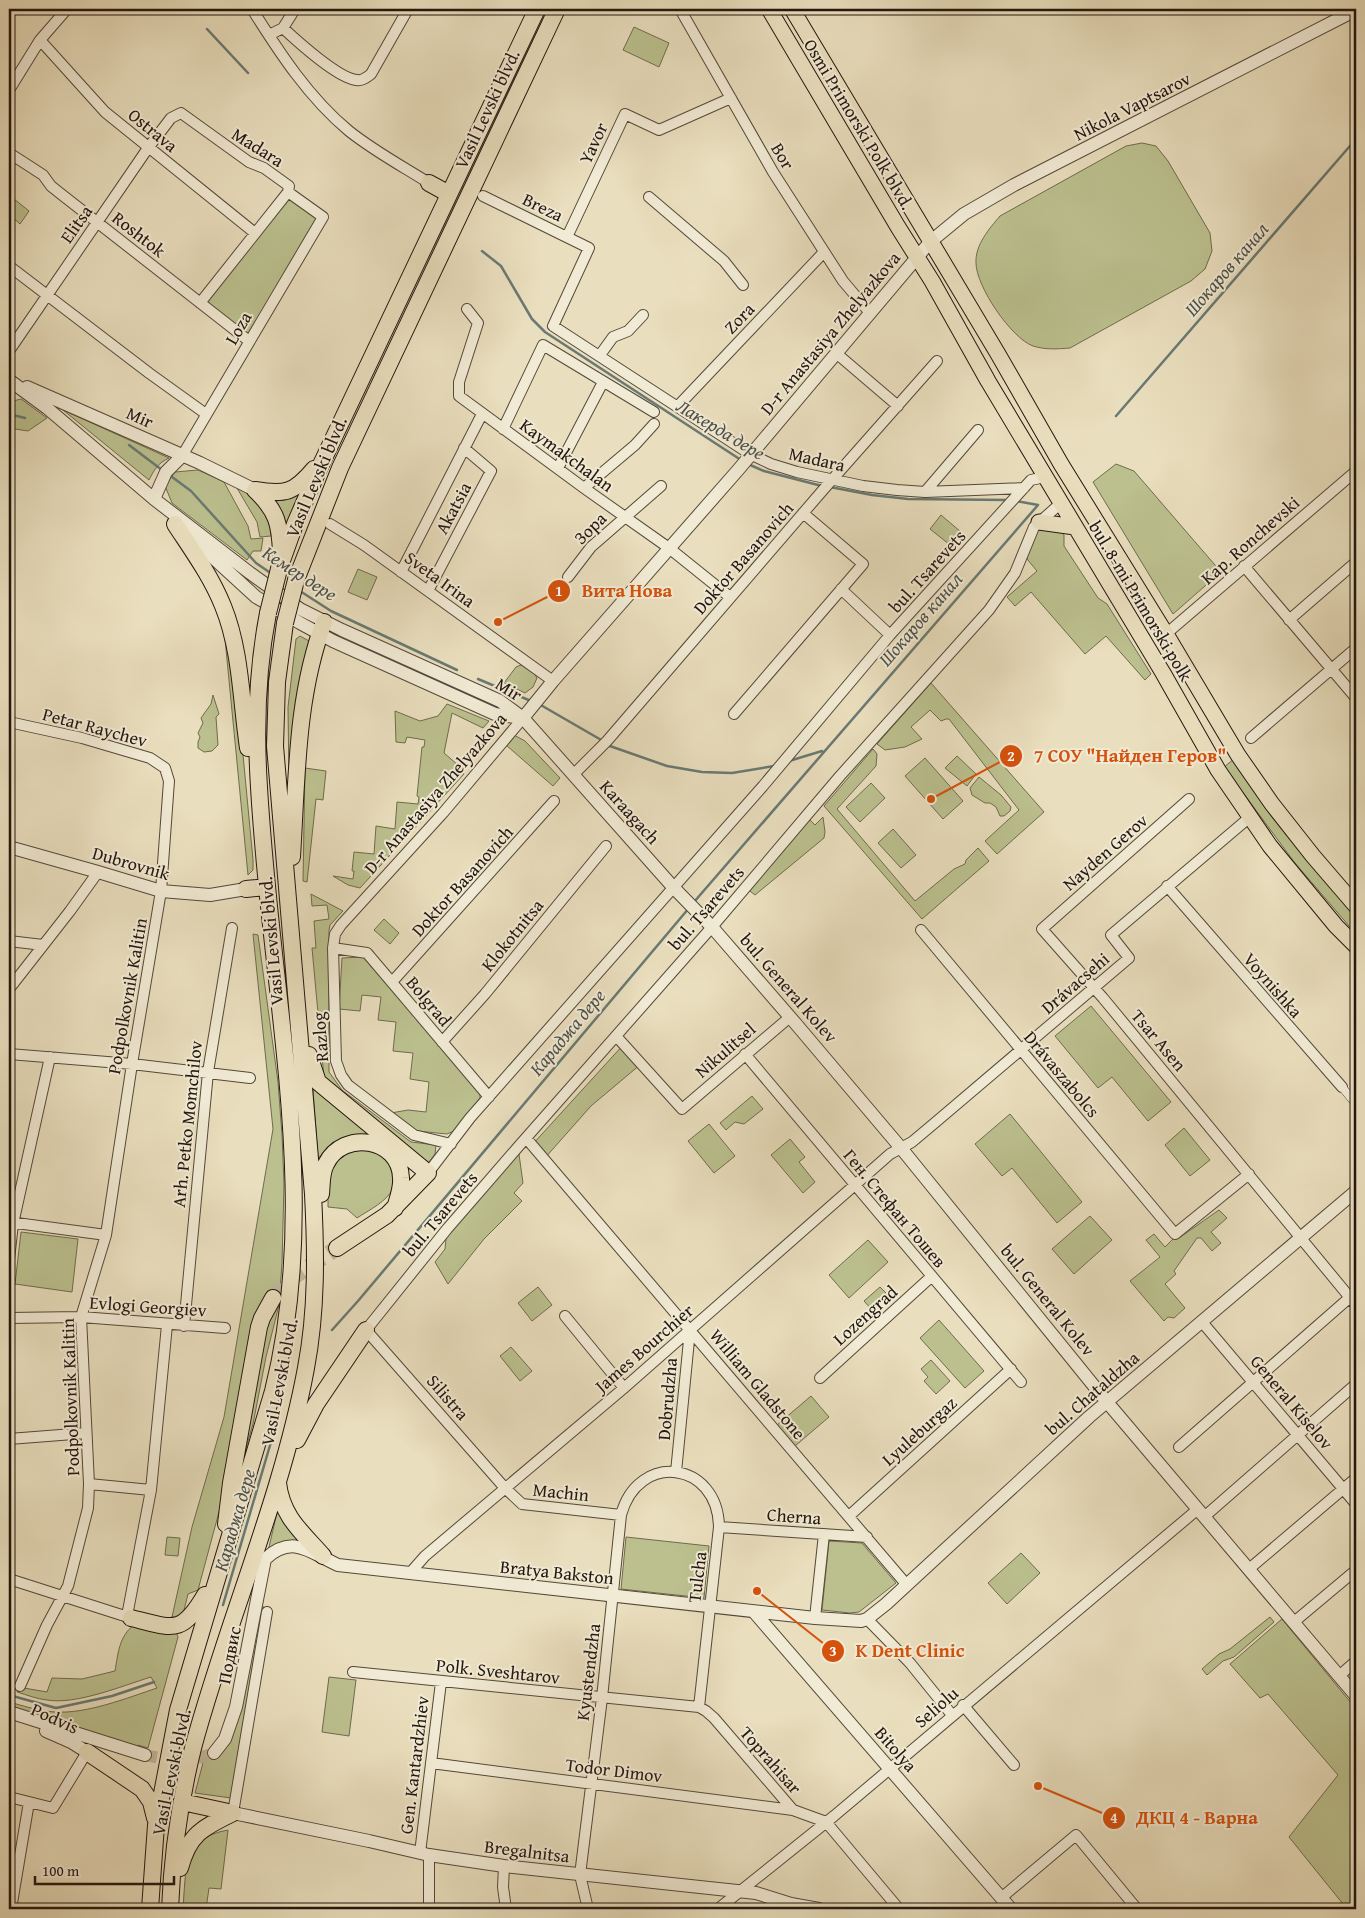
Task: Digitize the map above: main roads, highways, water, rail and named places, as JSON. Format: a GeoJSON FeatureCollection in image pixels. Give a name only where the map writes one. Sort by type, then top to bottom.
{"type":"FeatureCollection","features":[{"type":"Feature","properties":{"kind":"highway","name":"Vasil Levski blvd."},"geometry":{"type":"LineString","coordinates":[[150,1909],[156,1825],[168,1752],[178,1710],[279,1368],[287,1326],[294,1249],[294,1158],[261,829],[256,718],[259,669],[268,612],[281,565],[303,505],[538,9]]}},
{"type":"Feature","properties":{"kind":"highway","name":"Vasil Levski blvd."},"geometry":{"type":"LineString","coordinates":[[170,1907],[182,1802],[197,1735],[298,1410],[309,1353],[314,1308],[316,1241],[275,746],[277,682],[285,623],[296,580],[325,521],[340,468],[477,193],[557,9]]}},
{"type":"Feature","properties":{"kind":"highway"},"geometry":{"type":"LineString","coordinates":[[429,183],[449,194]]}},
{"type":"Feature","properties":{"kind":"highway"},"geometry":{"type":"LineString","coordinates":[[281,565],[280,531],[276,517],[266,500],[255,490],[279,493],[291,490],[304,480],[328,451]]}},
{"type":"Feature","properties":{"kind":"highway"},"geometry":{"type":"LineString","coordinates":[[175,524],[219,596],[231,630],[261,829]]}},
{"type":"Feature","properties":{"kind":"highway"},"geometry":{"type":"LineString","coordinates":[[289,912],[302,713],[310,666],[322,628]]}},
{"type":"Feature","properties":{"kind":"highway"},"geometry":{"type":"LineString","coordinates":[[246,889],[267,887]]}},
{"type":"Feature","properties":{"kind":"highway"},"geometry":{"type":"LineString","coordinates":[[298,1009],[318,1082],[428,1173],[394,1209],[337,1248]]}},
{"type":"Feature","properties":{"kind":"highway"},"geometry":{"type":"LineString","coordinates":[[316,1241],[324,1168],[334,1153],[353,1142],[367,1142],[376,1145],[394,1158],[401,1178],[400,1191],[394,1209]]}},
{"type":"Feature","properties":{"kind":"highway"},"geometry":{"type":"LineString","coordinates":[[129,1617],[169,1626],[184,1623],[194,1613],[220,1567],[229,1495],[260,1328],[262,1318],[273,1298]]}},
{"type":"Feature","properties":{"kind":"highway"},"geometry":{"type":"LineString","coordinates":[[323,1556],[286,1513],[281,1501],[279,1474],[316,1404],[366,1330]]}},
{"type":"Feature","properties":{"kind":"highway"},"geometry":{"type":"LineString","coordinates":[[246,1580],[265,1559],[264,1523]]}},
{"type":"Feature","properties":{"kind":"highway"},"geometry":{"type":"LineString","coordinates":[[87,1752],[142,1789],[153,1808],[156,1825]]}},
{"type":"Feature","properties":{"kind":"highway"},"geometry":{"type":"LineString","coordinates":[[170,1907],[184,1852],[192,1838],[204,1828],[233,1813],[182,1802]]}},
{"type":"Feature","properties":{"kind":"main road","name":"Osmi Primorski Polk blvd."},"geometry":{"type":"LineString","coordinates":[[769,9],[918,258]]}},
{"type":"Feature","properties":{"kind":"main road","name":"Osmi Primorski Polk blvd."},"geometry":{"type":"LineString","coordinates":[[792,9],[930,242]]}},
{"type":"Feature","properties":{"kind":"main road","name":"bul. 8-mi Primorski polk"},"geometry":{"type":"LineString","coordinates":[[930,242],[1214,716],[1272,804],[1356,906]]}},
{"type":"Feature","properties":{"kind":"main road","name":"bul. 8-mi Primorski polk"},"geometry":{"type":"LineString","coordinates":[[918,258],[1218,770],[1270,846],[1336,926],[1356,946]]}},
{"type":"Feature","properties":{"kind":"main road"},"geometry":{"type":"LineString","coordinates":[[1045,477],[1073,483],[1061,503]]}},
{"type":"Feature","properties":{"kind":"main road"},"geometry":{"type":"LineString","coordinates":[[1039,522],[1075,527]]}},
{"type":"Feature","properties":{"kind":"waterway","name":"Лакерда дере"},"geometry":{"type":"LineString","coordinates":[[207,29],[248,73]]}},
{"type":"Feature","properties":{"kind":"waterway","name":"Шокаров канал"},"geometry":{"type":"LineString","coordinates":[[1116,416],[1356,139]]}},
{"type":"Feature","properties":{"kind":"waterway","name":"Лакерда дере"},"geometry":{"type":"LineString","coordinates":[[482,251],[501,266],[532,319],[545,332],[741,460]]}},
{"type":"Feature","properties":{"kind":"waterway","name":"Кемер дере"},"geometry":{"type":"LineString","coordinates":[[9,414],[25,418]]}},
{"type":"Feature","properties":{"kind":"waterway","name":"Кемер дере"},"geometry":{"type":"LineString","coordinates":[[129,445],[162,470]]}},
{"type":"Feature","properties":{"kind":"waterway","name":"Лакерда дере"},"geometry":{"type":"LineString","coordinates":[[748,464],[764,471],[822,486]]}},
{"type":"Feature","properties":{"kind":"waterway","name":"Кемер дере"},"geometry":{"type":"LineString","coordinates":[[168,474],[191,491],[256,563],[272,574]]}},
{"type":"Feature","properties":{"kind":"waterway","name":"Лакерда дере"},"geometry":{"type":"LineString","coordinates":[[830,487],[872,495],[908,499],[1008,500]]}},
{"type":"Feature","properties":{"kind":"waterway","name":"Шокаров канал"},"geometry":{"type":"LineString","coordinates":[[694,902],[1038,505],[1016,501]]}},
{"type":"Feature","properties":{"kind":"waterway","name":"Кемер дере"},"geometry":{"type":"LineString","coordinates":[[300,591],[331,611],[457,670]]}},
{"type":"Feature","properties":{"kind":"waterway","name":"Кемер дере"},"geometry":{"type":"LineString","coordinates":[[478,679],[531,701]]}},
{"type":"Feature","properties":{"kind":"waterway","name":"Кемер дере"},"geometry":{"type":"LineString","coordinates":[[539,704],[603,741]]}},
{"type":"Feature","properties":{"kind":"waterway","name":"Кемер дере"},"geometry":{"type":"LineString","coordinates":[[607,745],[667,766],[702,772],[732,773],[774,766]]}},
{"type":"Feature","properties":{"kind":"waterway","name":"Кемер дере"},"geometry":{"type":"LineString","coordinates":[[789,761],[822,751]]}},
{"type":"Feature","properties":{"kind":"waterway","name":"Караджа дере"},"geometry":{"type":"LineString","coordinates":[[332,1330],[689,908]]}},
{"type":"Feature","properties":{"kind":"waterway","name":"Караджа дере"},"geometry":{"type":"LineString","coordinates":[[223,1605],[271,1442]]}},
{"type":"Feature","properties":{"kind":"waterway"},"geometry":{"type":"LineString","coordinates":[[9,1695],[56,1708],[112,1696],[154,1682]]}},
{"type":"Feature","properties":{"kind":"tunnel"},"geometry":{"type":"LineString","coordinates":[[273,1298],[289,1280],[337,1248]]}},
{"type":"Feature","properties":{"kind":"tunnel"},"geometry":{"type":"LineString","coordinates":[[145,1755],[164,1759],[188,1760],[214,1753]]}},
{"type":"Feature","properties":{"kind":"place","name":"Вита Нова"},"geometry":{"type":"Point","coordinates":[498,622]}},
{"type":"Feature","properties":{"kind":"place","name":"7 СОУ \"Найден Геров\""},"geometry":{"type":"Point","coordinates":[931,799]}},
{"type":"Feature","properties":{"kind":"place","name":"K Dent Clinic"},"geometry":{"type":"Point","coordinates":[757,1591]}},
{"type":"Feature","properties":{"kind":"place","name":"ДКЦ 4 - Варна"},"geometry":{"type":"Point","coordinates":[1038,1786]}}]}
